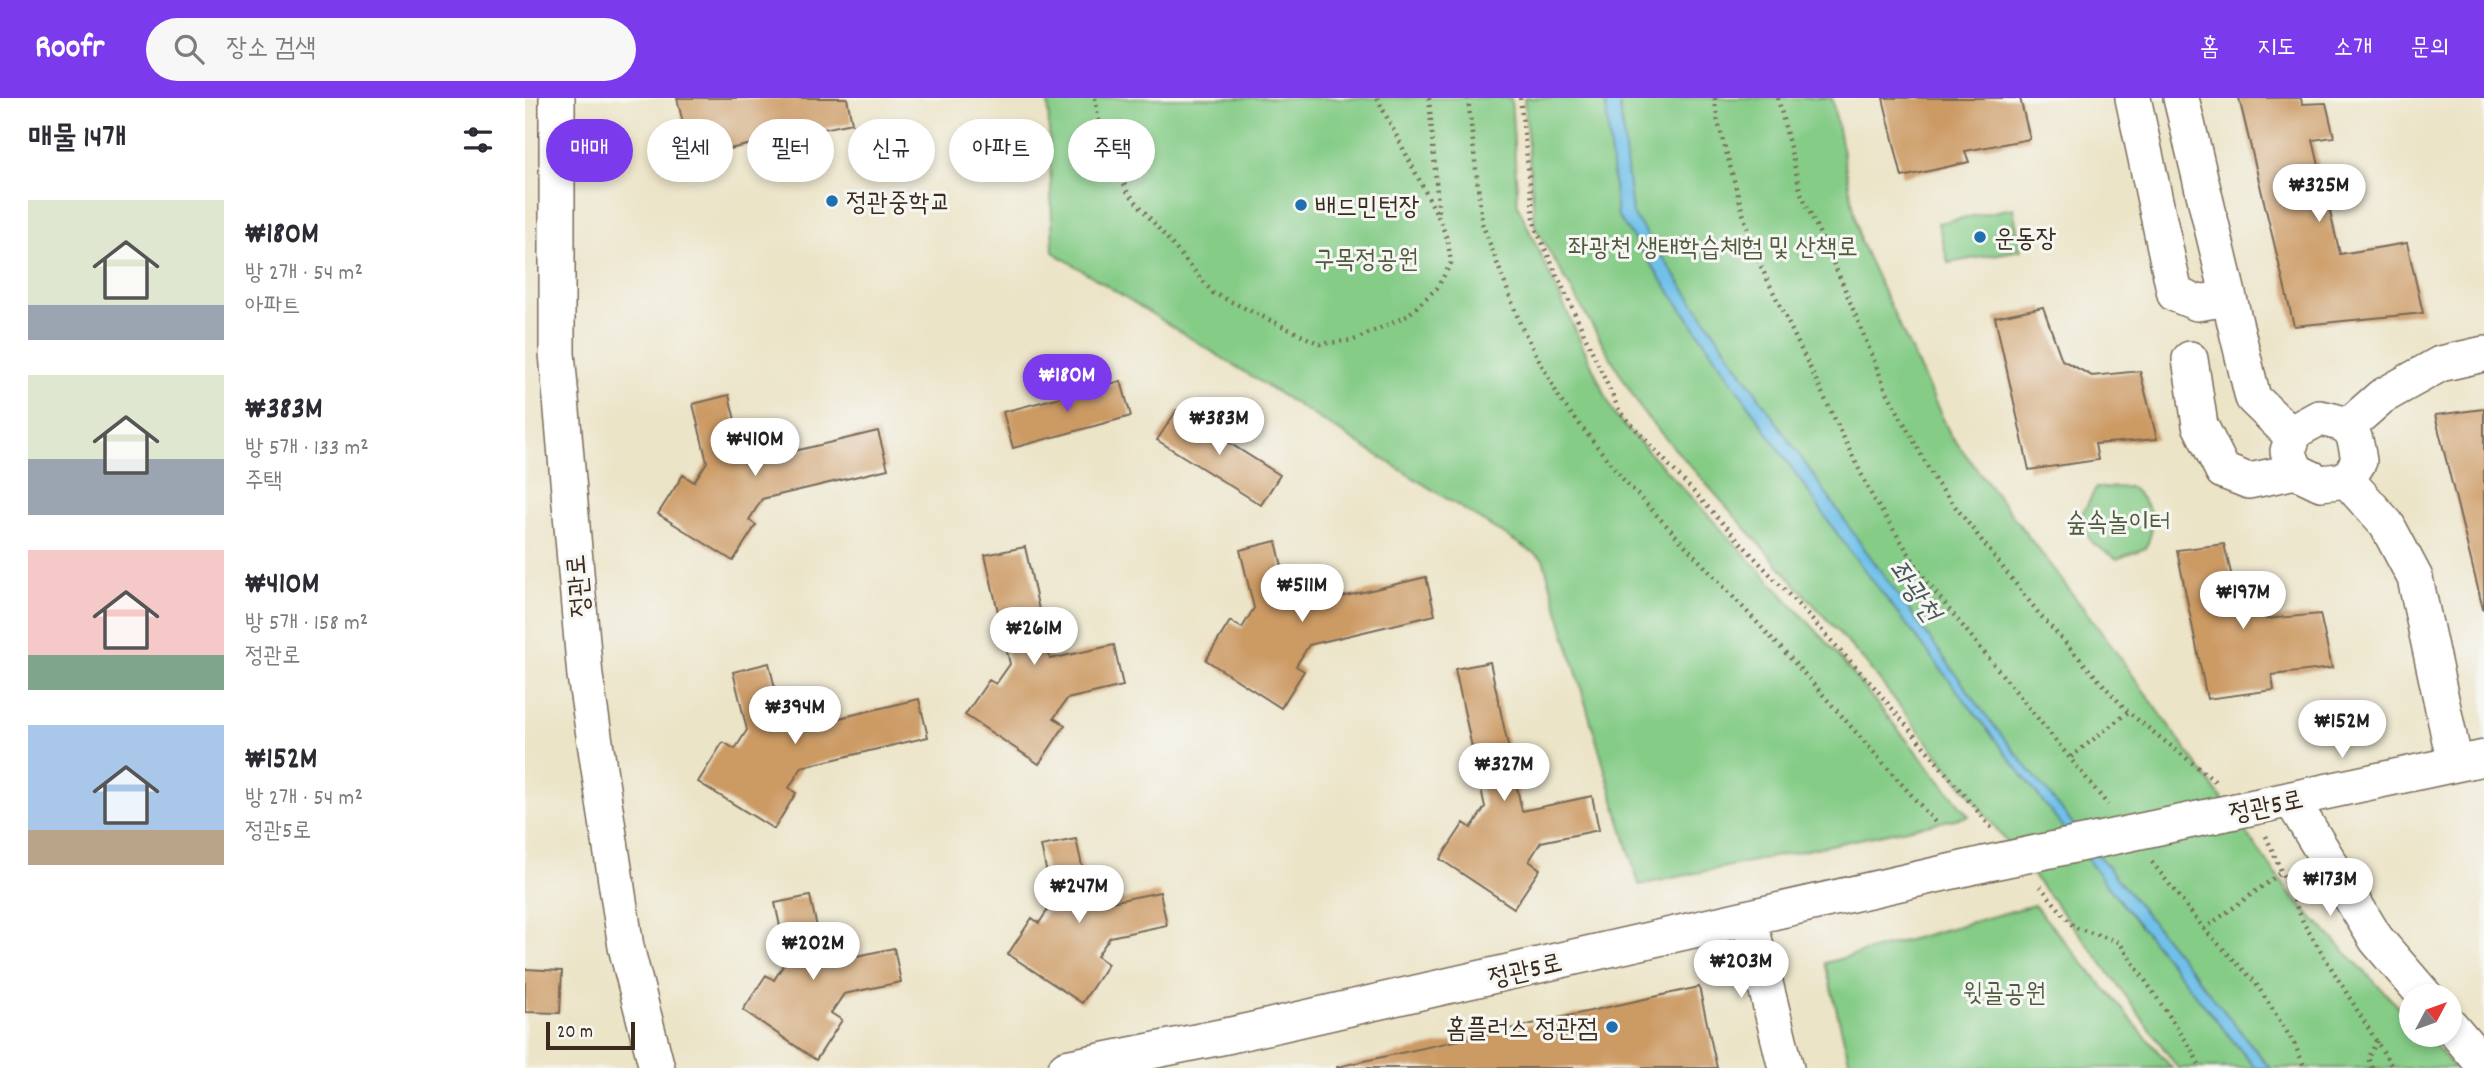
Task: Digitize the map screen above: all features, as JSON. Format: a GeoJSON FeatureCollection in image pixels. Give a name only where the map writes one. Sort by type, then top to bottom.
{"type":"FeatureCollection","features":[{"type":"Feature","properties":{"kind":"street","name":"정관로"},"geometry":{"type":"LineString","coordinates":[[557,98],[540,142],[585,676],[625,947],[657,1068]]}},
{"type":"Feature","properties":{"kind":"street"},"geometry":{"type":"LineString","coordinates":[[2133,98],[2175,294],[2197,303],[2229,298]]}},
{"type":"Feature","properties":{"kind":"street"},"geometry":{"type":"LineString","coordinates":[[2181,98],[2253,398],[2295,454],[2322,483],[2347,480]]}},
{"type":"Feature","properties":{"kind":"street"},"geometry":{"type":"LineString","coordinates":[[2347,427],[2381,397],[2440,364],[2484,354]]}},
{"type":"Feature","properties":{"kind":"street"},"geometry":{"type":"LineString","coordinates":[[2190,359],[2200,425],[2223,471],[2249,481],[2295,454]]}},
{"type":"Feature","properties":{"kind":"street"},"geometry":{"type":"LineString","coordinates":[[2295,454],[2295,431],[2319,418],[2341,422],[2355,436],[2359,461],[2347,480]]}},
{"type":"Feature","properties":{"kind":"street"},"geometry":{"type":"LineString","coordinates":[[2347,480],[2387,525],[2415,578],[2470,761]]}},
{"type":"Feature","properties":{"kind":"street","name":"정관5로"},"geometry":{"type":"LineString","coordinates":[[1066,1068],[1231,1035],[1749,918],[1991,851],[2212,816],[2470,761]]}},
{"type":"Feature","properties":{"kind":"street"},"geometry":{"type":"LineString","coordinates":[[2291,799],[2376,939],[2415,984]]}},
{"type":"Feature","properties":{"kind":"street"},"geometry":{"type":"LineString","coordinates":[[1749,918],[1786,1068]]}},
{"type":"Feature","properties":{"kind":"street"},"geometry":{"type":"LineString","coordinates":[[2462,1039],[2484,1065]]}},
{"type":"Feature","properties":{"kind":"path"},"geometry":{"type":"LineString","coordinates":[[1095,98],[1098,120],[1127,191],[1213,293],[1321,344],[1354,340],[1407,316],[1437,288],[1451,264],[1448,242],[1440,220],[1377,98]]}},
{"type":"Feature","properties":{"kind":"path"},"geometry":{"type":"LineString","coordinates":[[1429,98],[1440,220]]}},
{"type":"Feature","properties":{"kind":"path"},"geometry":{"type":"LineString","coordinates":[[1468,98],[1482,223],[1521,326],[1561,401],[1623,479],[1794,662],[1936,823]]}},
{"type":"Feature","properties":{"kind":"path"},"geometry":{"type":"LineString","coordinates":[[1520,98],[1535,227],[1620,412],[1875,689],[1991,851]]}},
{"type":"Feature","properties":{"kind":"path"},"geometry":{"type":"LineString","coordinates":[[1715,98],[1717,118],[1753,250],[1872,496],[1927,582],[2113,811]]}},
{"type":"Feature","properties":{"kind":"path"},"geometry":{"type":"LineString","coordinates":[[1778,98],[1801,193],[1842,282],[1886,390],[1936,482],[2040,615],[2128,712],[2247,809],[2267,838],[2304,924],[2393,1068]]}},
{"type":"Feature","properties":{"kind":"path"},"geometry":{"type":"LineString","coordinates":[[2071,757],[2128,712]]}},
{"type":"Feature","properties":{"kind":"path"},"geometry":{"type":"LineString","coordinates":[[2146,854],[2204,929],[2255,982],[2294,1042],[2305,1068]]}},
{"type":"Feature","properties":{"kind":"path"},"geometry":{"type":"LineString","coordinates":[[2204,929],[2282,872]]}},
{"type":"Feature","properties":{"kind":"path"},"geometry":{"type":"LineString","coordinates":[[2033,877],[2074,927],[2119,942],[2189,1045],[2201,1068]]}},
{"type":"Feature","properties":{"kind":"path"},"geometry":{"type":"LineString","coordinates":[[2372,1068],[2368,1058],[2377,1041]]}},
{"type":"Feature","properties":{"kind":"green space","name":"구목정공원"},"geometry":{"type":"Polygon","coordinates":[[[1048,98],[1511,98],[1518,206],[1615,416],[1824,639],[1969,816],[1639,885],[1543,559],[1053,252],[1051,182],[1054,182],[1054,119],[1049,119],[1048,98]]]}},
{"type":"Feature","properties":{"kind":"green space","name":"좌광천 생태학습체험 및 산책로"},"geometry":{"type":"Polygon","coordinates":[[[1524,98],[1832,98],[1860,241],[1950,434],[2103,634],[2291,895],[2399,1008],[2399,1047],[2436,1047],[2455,1068],[2178,1068],[2096,955],[1864,661],[1643,413],[1535,227],[1524,98]]]}},
{"type":"Feature","properties":{"kind":"green space","name":"운동장"},"geometry":{"type":"Polygon","coordinates":[[[2013,208],[2021,250],[1948,263],[1938,223],[2013,208]]]}},
{"type":"Feature","properties":{"kind":"green space","name":"숲속놀이터"},"geometry":{"type":"Polygon","coordinates":[[[2131,487],[2149,508],[2152,529],[2146,548],[2117,559],[2092,543],[2079,520],[2096,488],[2131,487]]]}},
{"type":"Feature","properties":{"kind":"green space","name":"윗골공원"},"geometry":{"type":"Polygon","coordinates":[[[2034,905],[2172,1068],[1851,1068],[1825,963],[2034,905]]]}},
{"type":"Feature","properties":{"kind":"water","name":"좌광천"},"geometry":{"type":"Polygon","coordinates":[[[1605,98],[1619,98],[1632,213],[1856,537],[1990,721],[2270,1068],[2255,1068],[2110,889],[1843,542],[1617,215],[1605,98]]]}},
{"type":"Feature","properties":{"kind":"building"},"geometry":{"type":"Polygon","coordinates":[[[677,98],[847,98],[851,119],[848,119],[848,124],[834,127],[834,119],[747,119],[747,145],[733,148],[733,119],[682,119],[677,98]]]}},
{"type":"Feature","properties":{"kind":"building"},"geometry":{"type":"Polygon","coordinates":[[[1883,98],[2020,98],[2030,139],[1965,151],[1969,162],[1902,177],[1883,98]]]}},
{"type":"Feature","properties":{"kind":"building"},"geometry":{"type":"Polygon","coordinates":[[[2239,98],[2301,98],[2302,104],[2326,103],[2334,137],[2313,140],[2340,254],[2407,243],[2423,313],[2294,326],[2239,98]]]}},
{"type":"Feature","properties":{"kind":"building"},"geometry":{"type":"Polygon","coordinates":[[[2043,307],[2062,360],[2092,376],[2140,371],[2157,439],[2095,444],[2098,460],[2029,470],[1995,317],[2043,307]]]}},
{"type":"Feature","properties":{"kind":"building"},"geometry":{"type":"Polygon","coordinates":[[[1121,381],[1131,416],[1013,448],[1003,412],[1121,381]]]}},
{"type":"Feature","properties":{"kind":"building"},"geometry":{"type":"Polygon","coordinates":[[[729,395],[745,463],[878,431],[888,469],[762,499],[749,520],[756,525],[733,561],[658,514],[683,475],[694,482],[707,462],[693,404],[729,395]]]}},
{"type":"Feature","properties":{"kind":"building"},"geometry":{"type":"Polygon","coordinates":[[[2484,409],[2484,609],[2483,609],[2435,415],[2484,409]]]}},
{"type":"Feature","properties":{"kind":"building"},"geometry":{"type":"Polygon","coordinates":[[[1177,410],[1280,475],[1261,505],[1157,440],[1177,410]]]}},
{"type":"Feature","properties":{"kind":"building"},"geometry":{"type":"Polygon","coordinates":[[[1276,541],[1292,609],[1426,577],[1435,615],[1309,645],[1296,666],[1304,671],[1281,708],[1206,660],[1230,621],[1242,628],[1254,608],[1240,550],[1276,541]]]}},
{"type":"Feature","properties":{"kind":"building"},"geometry":{"type":"Polygon","coordinates":[[[2224,544],[2237,598],[2266,619],[2320,614],[2332,668],[2272,675],[2274,690],[2207,699],[2177,550],[2224,544]]]}},
{"type":"Feature","properties":{"kind":"building"},"geometry":{"type":"Polygon","coordinates":[[[1025,547],[1050,659],[1114,645],[1123,686],[1067,699],[1054,718],[1065,725],[1039,764],[965,715],[989,680],[996,684],[1010,664],[985,555],[1025,547]]]}},
{"type":"Feature","properties":{"kind":"building"},"geometry":{"type":"Polygon","coordinates":[[[1490,662],[1522,811],[1592,796],[1599,830],[1541,842],[1529,861],[1540,869],[1514,908],[1440,859],[1464,823],[1471,828],[1485,807],[1455,669],[1490,662]]]}},
{"type":"Feature","properties":{"kind":"building"},"geometry":{"type":"Polygon","coordinates":[[[769,663],[785,731],[919,699],[928,737],[802,767],[789,788],[796,793],[774,829],[698,782],[723,742],[735,749],[747,730],[733,672],[769,663]]]}},
{"type":"Feature","properties":{"kind":"building"},"geometry":{"type":"Polygon","coordinates":[[[1076,839],[1091,906],[1160,892],[1167,925],[1110,937],[1097,956],[1108,964],[1082,1003],[1008,954],[1032,918],[1039,923],[1053,902],[1041,846],[1076,839]]]}},
{"type":"Feature","properties":{"kind":"building"},"geometry":{"type":"Polygon","coordinates":[[[810,896],[825,963],[894,948],[901,982],[844,994],[831,1013],[842,1020],[816,1060],[743,1010],[766,975],[774,980],[787,959],[775,903],[810,896]]]}},
{"type":"Feature","properties":{"kind":"building"},"geometry":{"type":"Polygon","coordinates":[[[525,969],[562,971],[560,1013],[525,1012],[525,969]]]}},
{"type":"Feature","properties":{"kind":"building","name":"홈플러스 정관점"},"geometry":{"type":"Polygon","coordinates":[[[1699,987],[1717,1068],[1337,1068],[1337,1067],[1699,987]]]}},
{"type":"Feature","properties":{"kind":"place","name":"정관중학교"},"geometry":{"type":"Point","coordinates":[832,201]}},
{"type":"Feature","properties":{"kind":"place","name":"배드민턴장"},"geometry":{"type":"Point","coordinates":[1301,205]}},
{"type":"Feature","properties":{"kind":"place","name":"운동장"},"geometry":{"type":"Point","coordinates":[1980,237]}},
{"type":"Feature","properties":{"kind":"place","name":"홈플러스 정관점"},"geometry":{"type":"Point","coordinates":[1612,1027]}}]}
